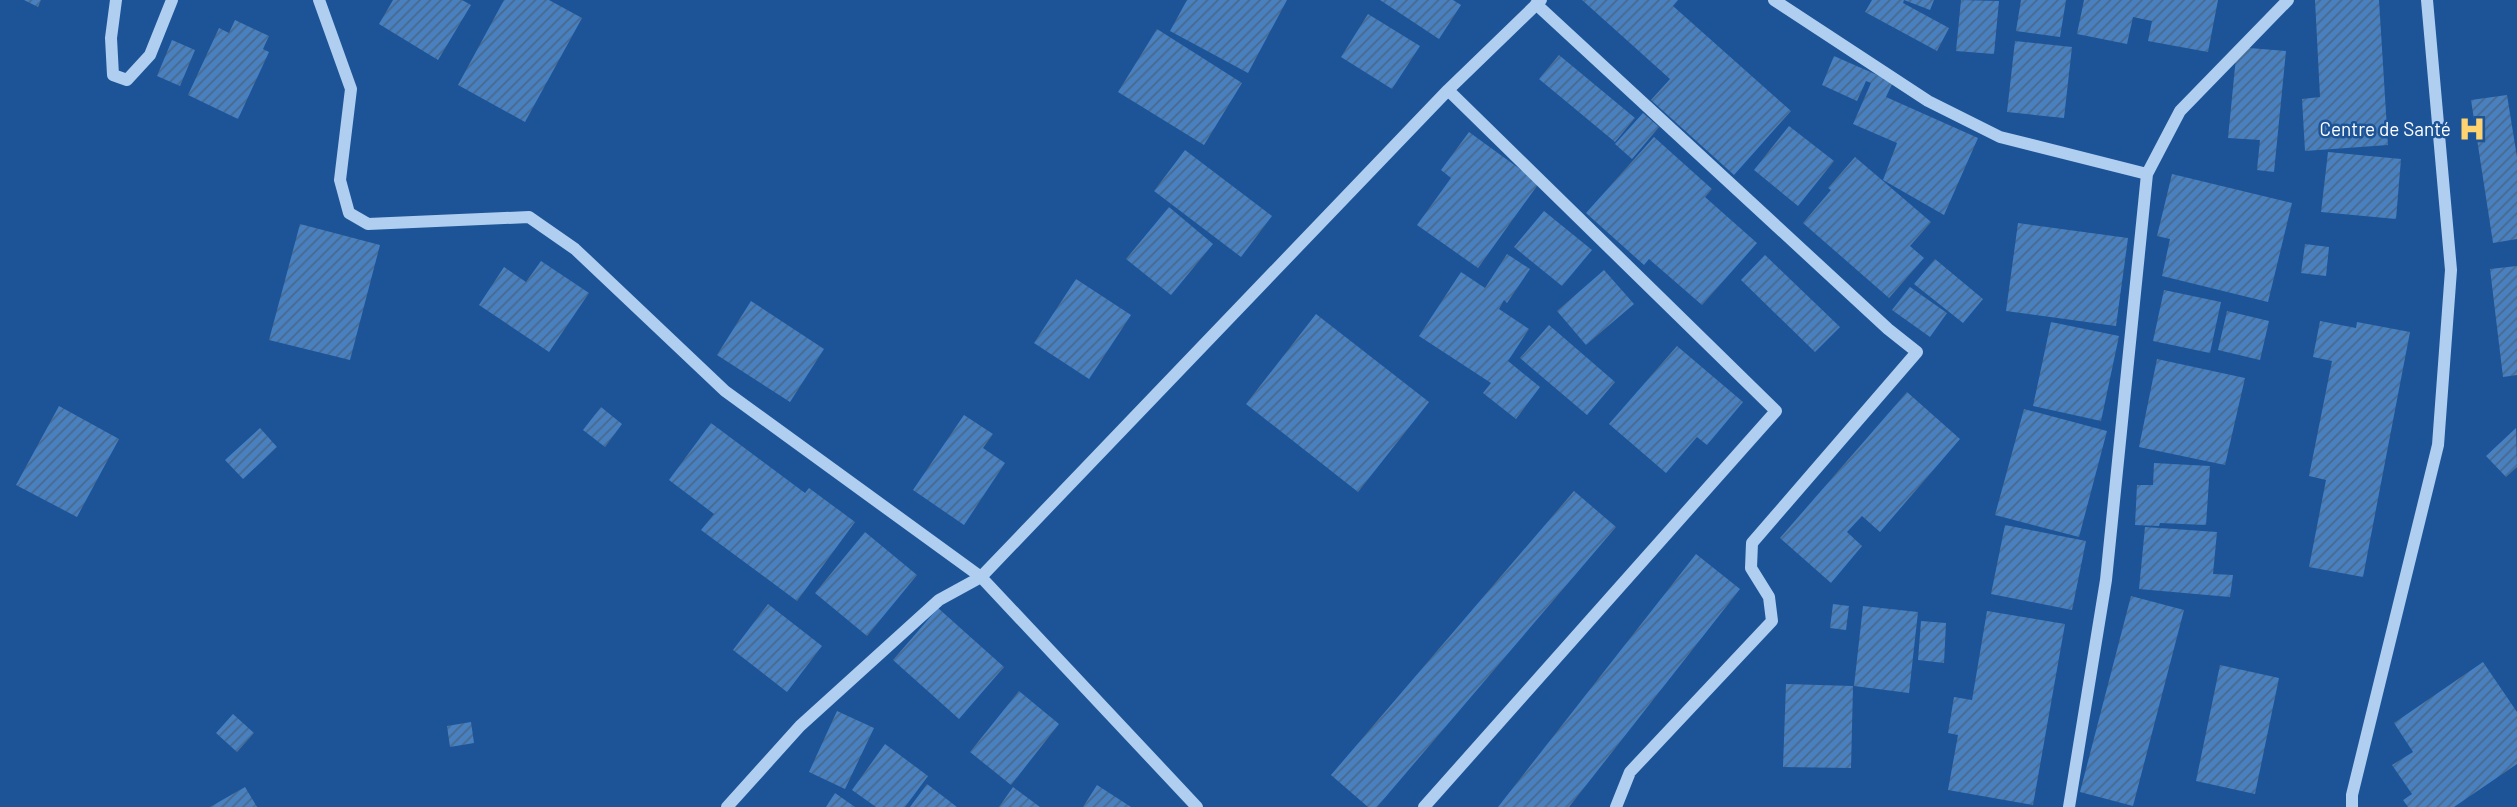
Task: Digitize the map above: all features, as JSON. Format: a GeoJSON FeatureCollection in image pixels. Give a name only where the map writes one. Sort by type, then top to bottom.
{"type":"FeatureCollection","features":[{"type":"Feature","properties":{"kind":"street"},"geometry":{"type":"LineString","coordinates":[[116,0],[111,38],[113,75],[127,80],[149,55],[172,0]]}},
{"type":"Feature","properties":{"kind":"street"},"geometry":{"type":"LineString","coordinates":[[319,0],[351,89],[340,180],[349,213],[368,224],[529,217],[575,249],[725,391],[981,578],[1197,807]]}},
{"type":"Feature","properties":{"kind":"street"},"geometry":{"type":"LineString","coordinates":[[1774,0],[1928,101],[2000,137],[2147,174]]}},
{"type":"Feature","properties":{"kind":"street"},"geometry":{"type":"LineString","coordinates":[[2069,807],[2106,580],[2147,174],[2180,111],[2288,0]]}},
{"type":"Feature","properties":{"kind":"street"},"geometry":{"type":"LineString","coordinates":[[2352,807],[2352,795],[2438,445],[2451,270],[2427,0]]}},
{"type":"Feature","properties":{"kind":"street"},"geometry":{"type":"LineString","coordinates":[[727,807],[800,726],[939,600],[981,578],[1448,90],[1539,2],[1888,329],[1917,352],[1752,542],[1751,568],[1769,597],[1772,621],[1630,772],[1616,807]]}},
{"type":"Feature","properties":{"kind":"street"},"geometry":{"type":"LineString","coordinates":[[1424,807],[1776,411],[1448,90]]}},
{"type":"Feature","properties":{"kind":"building"},"geometry":{"type":"Polygon","coordinates":[[[24,0],[41,0],[38,7],[24,0]]]}},
{"type":"Feature","properties":{"kind":"building"},"geometry":{"type":"Polygon","coordinates":[[[393,0],[462,0],[471,5],[438,60],[379,24],[393,0]]]}},
{"type":"Feature","properties":{"kind":"building"},"geometry":{"type":"Polygon","coordinates":[[[504,0],[549,0],[582,18],[525,122],[458,85],[504,0]]]}},
{"type":"Feature","properties":{"kind":"building"},"geometry":{"type":"Polygon","coordinates":[[[1187,0],[1287,0],[1248,73],[1170,31],[1187,0]]]}},
{"type":"Feature","properties":{"kind":"building"},"geometry":{"type":"Polygon","coordinates":[[[1380,0],[1453,0],[1461,5],[1439,39],[1380,0]]]}},
{"type":"Feature","properties":{"kind":"building"},"geometry":{"type":"Polygon","coordinates":[[[1582,0],[1678,0],[1673,6],[1791,111],[1734,175],[1651,100],[1670,79],[1582,0]]]}},
{"type":"Feature","properties":{"kind":"building"},"geometry":{"type":"Polygon","coordinates":[[[1872,0],[1904,0],[1903,3],[1949,28],[1937,51],[1865,12],[1872,0]]]}},
{"type":"Feature","properties":{"kind":"building"},"geometry":{"type":"Polygon","coordinates":[[[1904,0],[1934,0],[1930,10],[1904,0]]]}},
{"type":"Feature","properties":{"kind":"building"},"geometry":{"type":"Polygon","coordinates":[[[1961,0],[1999,1],[1994,54],[1956,51],[1961,0]]]}},
{"type":"Feature","properties":{"kind":"building"},"geometry":{"type":"Polygon","coordinates":[[[2021,0],[2066,0],[2060,37],[2016,31],[2021,0]]]}},
{"type":"Feature","properties":{"kind":"building"},"geometry":{"type":"Polygon","coordinates":[[[2084,0],[2218,0],[2208,52],[2148,41],[2152,21],[2133,17],[2127,44],[2077,34],[2084,0]]]}},
{"type":"Feature","properties":{"kind":"building"},"geometry":{"type":"Polygon","coordinates":[[[2315,0],[2379,0],[2388,145],[2305,151],[2302,99],[2320,97],[2315,0]]]}},
{"type":"Feature","properties":{"kind":"building"},"geometry":{"type":"Polygon","coordinates":[[[1368,14],[1420,46],[1392,89],[1341,57],[1368,14]]]}},
{"type":"Feature","properties":{"kind":"building"},"geometry":{"type":"Polygon","coordinates":[[[235,20],[269,36],[263,49],[269,52],[238,119],[188,95],[219,28],[229,33],[235,20]]]}},
{"type":"Feature","properties":{"kind":"building"},"geometry":{"type":"Polygon","coordinates":[[[1157,29],[1242,83],[1204,145],[1118,92],[1157,29]]]}},
{"type":"Feature","properties":{"kind":"building"},"geometry":{"type":"Polygon","coordinates":[[[172,40],[195,50],[180,86],[157,76],[172,40]]]}},
{"type":"Feature","properties":{"kind":"building"},"geometry":{"type":"Polygon","coordinates":[[[2015,41],[2072,47],[2064,118],[2007,112],[2015,41]]]}},
{"type":"Feature","properties":{"kind":"building"},"geometry":{"type":"Polygon","coordinates":[[[2237,47],[2286,51],[2274,172],[2257,170],[2260,140],[2228,138],[2237,47]]]}},
{"type":"Feature","properties":{"kind":"building"},"geometry":{"type":"Polygon","coordinates":[[[1559,55],[1635,118],[1615,142],[1539,79],[1559,55]]]}},
{"type":"Feature","properties":{"kind":"building"},"geometry":{"type":"Polygon","coordinates":[[[1834,56],[1893,82],[1886,97],[1978,138],[1944,215],[1883,180],[1897,143],[1853,124],[1871,83],[1866,81],[1857,101],[1822,85],[1834,56]]]}},
{"type":"Feature","properties":{"kind":"building"},"geometry":{"type":"Polygon","coordinates":[[[2507,95],[2517,157],[2517,239],[2493,243],[2471,100],[2507,95]]]}},
{"type":"Feature","properties":{"kind":"building"},"geometry":{"type":"Polygon","coordinates":[[[1643,113],[1659,127],[1632,159],[1615,144],[1643,113]]]}},
{"type":"Feature","properties":{"kind":"building"},"geometry":{"type":"Polygon","coordinates":[[[1789,126],[1834,161],[1798,206],[1754,170],[1789,126]]]}},
{"type":"Feature","properties":{"kind":"building"},"geometry":{"type":"Polygon","coordinates":[[[1469,132],[1539,183],[1478,268],[1417,225],[1451,178],[1441,170],[1469,132]]]}},
{"type":"Feature","properties":{"kind":"building"},"geometry":{"type":"Polygon","coordinates":[[[1654,137],[1712,189],[1705,197],[1757,243],[1702,305],[1649,259],[1644,265],[1586,213],[1654,137]]]}},
{"type":"Feature","properties":{"kind":"building"},"geometry":{"type":"Polygon","coordinates":[[[1185,150],[1272,216],[1241,257],[1154,191],[1185,150]]]}},
{"type":"Feature","properties":{"kind":"building"},"geometry":{"type":"Polygon","coordinates":[[[2328,152],[2401,159],[2396,219],[2321,212],[2328,152]]]}},
{"type":"Feature","properties":{"kind":"building"},"geometry":{"type":"Polygon","coordinates":[[[1855,157],[1931,222],[1910,246],[1924,258],[1889,298],[1803,223],[1855,157]]]}},
{"type":"Feature","properties":{"kind":"building"},"geometry":{"type":"Polygon","coordinates":[[[2172,174],[2292,203],[2268,302],[2162,276],[2170,239],[2157,236],[2172,174]]]}},
{"type":"Feature","properties":{"kind":"building"},"geometry":{"type":"Polygon","coordinates":[[[1169,207],[1213,244],[1171,295],[1126,259],[1169,207]]]}},
{"type":"Feature","properties":{"kind":"building"},"geometry":{"type":"Polygon","coordinates":[[[1544,211],[1592,250],[1562,286],[1514,247],[1544,211]]]}},
{"type":"Feature","properties":{"kind":"building"},"geometry":{"type":"Polygon","coordinates":[[[2018,223],[2128,238],[2116,326],[2006,311],[2018,223]]]}},
{"type":"Feature","properties":{"kind":"building"},"geometry":{"type":"Polygon","coordinates":[[[300,224],[380,245],[350,360],[269,340],[300,224]]]}},
{"type":"Feature","properties":{"kind":"building"},"geometry":{"type":"Polygon","coordinates":[[[2305,244],[2329,247],[2326,276],[2301,273],[2305,244]]]}},
{"type":"Feature","properties":{"kind":"building"},"geometry":{"type":"Polygon","coordinates":[[[1507,254],[1530,269],[1507,303],[1504,300],[1499,309],[1529,329],[1508,361],[1540,387],[1516,419],[1483,393],[1491,383],[1419,336],[1461,272],[1485,288],[1507,254]]]}},
{"type":"Feature","properties":{"kind":"building"},"geometry":{"type":"Polygon","coordinates":[[[1765,255],[1840,327],[1815,352],[1741,280],[1765,255]]]}},
{"type":"Feature","properties":{"kind":"building"},"geometry":{"type":"Polygon","coordinates":[[[1935,259],[1983,299],[1963,323],[1914,284],[1935,259]]]}},
{"type":"Feature","properties":{"kind":"building"},"geometry":{"type":"Polygon","coordinates":[[[541,261],[589,293],[549,352],[479,305],[504,267],[526,282],[541,261]]]}},
{"type":"Feature","properties":{"kind":"building"},"geometry":{"type":"Polygon","coordinates":[[[2517,266],[2517,375],[2503,377],[2490,269],[2517,266]]]}},
{"type":"Feature","properties":{"kind":"building"},"geometry":{"type":"Polygon","coordinates":[[[1604,270],[1634,304],[1586,345],[1557,311],[1604,270]]]}},
{"type":"Feature","properties":{"kind":"building"},"geometry":{"type":"Polygon","coordinates":[[[1076,279],[1131,315],[1089,379],[1034,343],[1076,279]]]}},
{"type":"Feature","properties":{"kind":"building"},"geometry":{"type":"Polygon","coordinates":[[[1910,287],[1947,313],[1930,337],[1892,310],[1910,287]]]}},
{"type":"Feature","properties":{"kind":"building"},"geometry":{"type":"Polygon","coordinates":[[[2164,290],[2221,302],[2210,353],[2153,341],[2164,290]]]}},
{"type":"Feature","properties":{"kind":"building"},"geometry":{"type":"Polygon","coordinates":[[[751,301],[824,349],[790,402],[717,355],[751,301]]]}},
{"type":"Feature","properties":{"kind":"building"},"geometry":{"type":"Polygon","coordinates":[[[2227,311],[2269,321],[2260,360],[2218,350],[2227,311]]]}},
{"type":"Feature","properties":{"kind":"building"},"geometry":{"type":"Polygon","coordinates":[[[1316,314],[1429,402],[1358,492],[1246,404],[1316,314]]]}},
{"type":"Feature","properties":{"kind":"building"},"geometry":{"type":"Polygon","coordinates":[[[2320,321],[2356,328],[2357,322],[2410,332],[2363,577],[2309,567],[2326,480],[2309,476],[2332,361],[2313,357],[2320,321]]]}},
{"type":"Feature","properties":{"kind":"building"},"geometry":{"type":"Polygon","coordinates":[[[2051,322],[2119,336],[2101,421],[2033,406],[2051,322]]]}},
{"type":"Feature","properties":{"kind":"building"},"geometry":{"type":"Polygon","coordinates":[[[1549,325],[1615,382],[1587,415],[1520,358],[1549,325]]]}},
{"type":"Feature","properties":{"kind":"building"},"geometry":{"type":"Polygon","coordinates":[[[1677,346],[1743,402],[1707,445],[1697,437],[1666,473],[1609,424],[1677,346]]]}},
{"type":"Feature","properties":{"kind":"building"},"geometry":{"type":"Polygon","coordinates":[[[2157,359],[2245,378],[2225,465],[2139,447],[2157,359]]]}},
{"type":"Feature","properties":{"kind":"building"},"geometry":{"type":"Polygon","coordinates":[[[1907,392],[1960,439],[1880,532],[1862,516],[1847,532],[1862,546],[1831,583],[1780,538],[1907,392]]]}},
{"type":"Feature","properties":{"kind":"building"},"geometry":{"type":"Polygon","coordinates":[[[59,406],[119,439],[77,517],[16,485],[59,406]]]}},
{"type":"Feature","properties":{"kind":"building"},"geometry":{"type":"Polygon","coordinates":[[[601,407],[622,424],[605,447],[583,430],[601,407]]]}},
{"type":"Feature","properties":{"kind":"building"},"geometry":{"type":"Polygon","coordinates":[[[2024,409],[2107,431],[2079,537],[1995,515],[2024,409]]]}},
{"type":"Feature","properties":{"kind":"building"},"geometry":{"type":"Polygon","coordinates":[[[964,415],[993,434],[983,448],[1005,463],[964,525],[913,490],[964,415]]]}},
{"type":"Feature","properties":{"kind":"building"},"geometry":{"type":"Polygon","coordinates":[[[711,423],[805,493],[809,488],[855,522],[797,601],[701,530],[714,514],[669,480],[711,423]]]}},
{"type":"Feature","properties":{"kind":"building"},"geometry":{"type":"Polygon","coordinates":[[[260,428],[277,447],[243,479],[225,460],[260,428]]]}},
{"type":"Feature","properties":{"kind":"building"},"geometry":{"type":"Polygon","coordinates":[[[2516,428],[2517,467],[2506,477],[2486,456],[2516,428]]]}},
{"type":"Feature","properties":{"kind":"building"},"geometry":{"type":"Polygon","coordinates":[[[2154,463],[2210,466],[2206,525],[2135,525],[2137,485],[2153,485],[2154,463]]]}},
{"type":"Feature","properties":{"kind":"building"},"geometry":{"type":"Polygon","coordinates":[[[1574,491],[1616,527],[1377,807],[1368,807],[1331,775],[1574,491]]]}},
{"type":"Feature","properties":{"kind":"building"},"geometry":{"type":"Polygon","coordinates":[[[2005,525],[2086,541],[2072,610],[1991,594],[2005,525]]]}},
{"type":"Feature","properties":{"kind":"building"},"geometry":{"type":"Polygon","coordinates":[[[2145,527],[2217,532],[2213,574],[2233,575],[2230,597],[2139,589],[2145,527]]]}},
{"type":"Feature","properties":{"kind":"building"},"geometry":{"type":"Polygon","coordinates":[[[865,532],[917,575],[867,636],[815,593],[865,532]]]}},
{"type":"Feature","properties":{"kind":"building"},"geometry":{"type":"Polygon","coordinates":[[[1696,554],[1740,589],[1569,807],[1498,807],[1696,554]]]}},
{"type":"Feature","properties":{"kind":"building"},"geometry":{"type":"Polygon","coordinates":[[[2131,596],[2184,610],[2133,806],[2080,792],[2131,596]]]}},
{"type":"Feature","properties":{"kind":"building"},"geometry":{"type":"Polygon","coordinates":[[[768,604],[822,646],[787,692],[733,650],[768,604]]]}},
{"type":"Feature","properties":{"kind":"building"},"geometry":{"type":"Polygon","coordinates":[[[1833,604],[1849,606],[1846,630],[1830,628],[1833,604]]]}},
{"type":"Feature","properties":{"kind":"building"},"geometry":{"type":"Polygon","coordinates":[[[1863,606],[1918,612],[1909,693],[1854,686],[1863,606]]]}},
{"type":"Feature","properties":{"kind":"building"},"geometry":{"type":"Polygon","coordinates":[[[938,608],[1004,667],[959,719],[893,660],[938,608]]]}},
{"type":"Feature","properties":{"kind":"building"},"geometry":{"type":"Polygon","coordinates":[[[1987,611],[2065,624],[2033,805],[1948,790],[1958,735],[1948,733],[1954,697],[1972,700],[1987,611]]]}},
{"type":"Feature","properties":{"kind":"building"},"geometry":{"type":"Polygon","coordinates":[[[1921,621],[1946,623],[1944,663],[1918,660],[1921,621]]]}},
{"type":"Feature","properties":{"kind":"building"},"geometry":{"type":"Polygon","coordinates":[[[2483,662],[2517,712],[2517,764],[2454,807],[2408,807],[2403,800],[2412,794],[2392,765],[2413,752],[2394,723],[2483,662]]]}},
{"type":"Feature","properties":{"kind":"building"},"geometry":{"type":"Polygon","coordinates":[[[2220,665],[2279,678],[2255,794],[2196,781],[2220,665]]]}},
{"type":"Feature","properties":{"kind":"building"},"geometry":{"type":"Polygon","coordinates":[[[1786,684],[1853,686],[1851,768],[1783,767],[1786,684]]]}},
{"type":"Feature","properties":{"kind":"building"},"geometry":{"type":"Polygon","coordinates":[[[1019,691],[1059,724],[1011,785],[970,752],[1019,691]]]}},
{"type":"Feature","properties":{"kind":"building"},"geometry":{"type":"Polygon","coordinates":[[[837,711],[874,728],[845,789],[809,772],[837,711]]]}},
{"type":"Feature","properties":{"kind":"building"},"geometry":{"type":"Polygon","coordinates":[[[233,714],[254,733],[237,752],[216,733],[233,714]]]}},
{"type":"Feature","properties":{"kind":"building"},"geometry":{"type":"Polygon","coordinates":[[[471,722],[474,743],[450,747],[447,726],[471,722]]]}},
{"type":"Feature","properties":{"kind":"building"},"geometry":{"type":"Polygon","coordinates":[[[885,744],[928,776],[905,807],[876,807],[852,790],[885,744]]]}},
{"type":"Feature","properties":{"kind":"building"},"geometry":{"type":"Polygon","coordinates":[[[927,784],[957,807],[910,807],[927,784]]]}},
{"type":"Feature","properties":{"kind":"building"},"geometry":{"type":"Polygon","coordinates":[[[1097,785],[1131,807],[1083,807],[1097,785]]]}},
{"type":"Feature","properties":{"kind":"building"},"geometry":{"type":"Polygon","coordinates":[[[245,787],[257,807],[210,807],[245,787]]]}},
{"type":"Feature","properties":{"kind":"building"},"geometry":{"type":"Polygon","coordinates":[[[1013,787],[1040,807],[999,807],[1013,787]]]}},
{"type":"Feature","properties":{"kind":"building"},"geometry":{"type":"Polygon","coordinates":[[[835,793],[855,807],[826,807],[835,793]]]}},
{"type":"Feature","properties":{"kind":"place","name":"Centre de Santé"},"geometry":{"type":"Point","coordinates":[2472,129]}}]}
